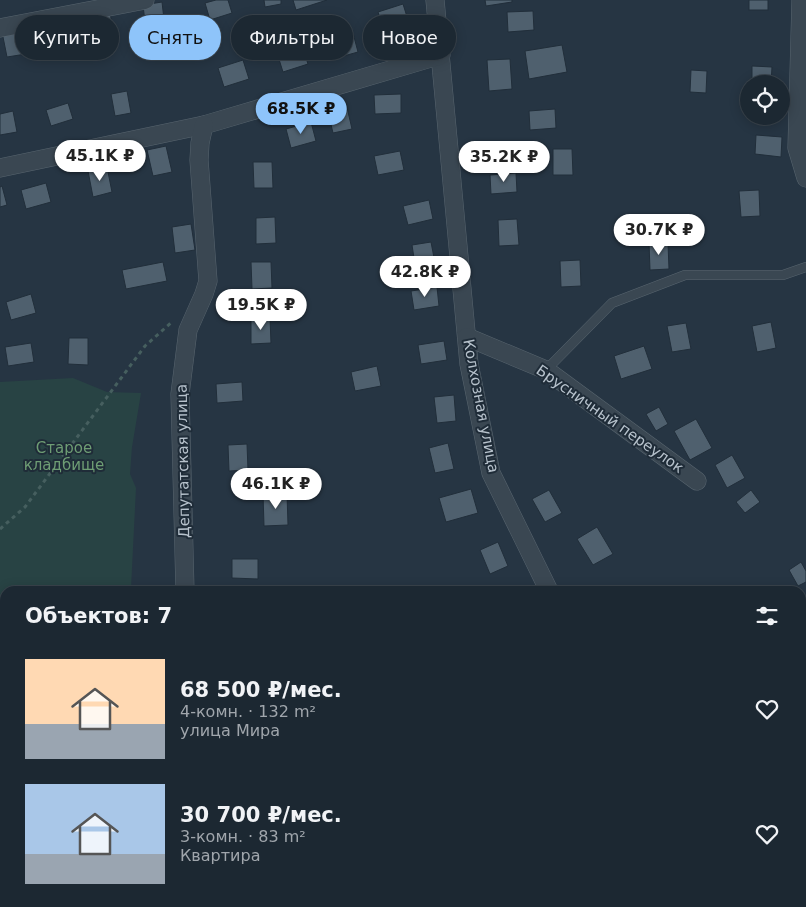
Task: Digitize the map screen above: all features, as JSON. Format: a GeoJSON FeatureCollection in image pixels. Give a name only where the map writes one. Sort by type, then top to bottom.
{"type":"FeatureCollection","features":[{"type":"Feature","properties":{"kind":"street"},"geometry":{"type":"LineString","coordinates":[[0,28],[145,0]]}},
{"type":"Feature","properties":{"kind":"street","name":"Колхозная улица"},"geometry":{"type":"LineString","coordinates":[[435,0],[437,15]]}},
{"type":"Feature","properties":{"kind":"street"},"geometry":{"type":"LineString","coordinates":[[801,0],[797,148],[806,178]]}},
{"type":"Feature","properties":{"kind":"street"},"geometry":{"type":"LineString","coordinates":[[0,168],[204,125],[424,60]]}},
{"type":"Feature","properties":{"kind":"street","name":"Колхозная улица"},"geometry":{"type":"LineString","coordinates":[[441,60],[469,364],[491,473],[547,586]]}},
{"type":"Feature","properties":{"kind":"street","name":"Депутатская улица"},"geometry":{"type":"LineString","coordinates":[[185,586],[180,394],[188,330],[208,281],[198,160],[204,125]]}},
{"type":"Feature","properties":{"kind":"street","name":"Брусничный переулок"},"geometry":{"type":"LineString","coordinates":[[467,337],[546,370],[697,481]]}},
{"type":"Feature","properties":{"kind":"lane"},"geometry":{"type":"LineString","coordinates":[[546,370],[612,304],[684,275],[783,275],[806,267]]}},
{"type":"Feature","properties":{"kind":"path"},"geometry":{"type":"LineString","coordinates":[[0,529],[25,507],[145,346],[175,320]]}},
{"type":"Feature","properties":{"kind":"green space","name":"Старое кладбище"},"geometry":{"type":"Polygon","coordinates":[[[73,378],[107,392],[141,393],[132,447],[130,474],[136,488],[131,586],[0,586],[0,382],[73,378]]]}},
{"type":"Feature","properties":{"kind":"building"},"geometry":{"type":"Polygon","coordinates":[[[216,0],[228,0],[232,13],[221,16],[209,15],[205,3],[216,0]]]}},
{"type":"Feature","properties":{"kind":"building"},"geometry":{"type":"Polygon","coordinates":[[[264,0],[281,0],[281,4],[265,7],[264,0]]]}},
{"type":"Feature","properties":{"kind":"building"},"geometry":{"type":"Polygon","coordinates":[[[293,0],[327,0],[296,10],[293,0]]]}},
{"type":"Feature","properties":{"kind":"building"},"geometry":{"type":"Polygon","coordinates":[[[485,0],[512,0],[512,2],[486,6],[485,0]]]}},
{"type":"Feature","properties":{"kind":"building"},"geometry":{"type":"Polygon","coordinates":[[[749,0],[768,0],[768,10],[749,10],[749,0]]]}},
{"type":"Feature","properties":{"kind":"building"},"geometry":{"type":"Polygon","coordinates":[[[162,2],[164,15],[144,15],[143,5],[162,2]]]}},
{"type":"Feature","properties":{"kind":"building"},"geometry":{"type":"Polygon","coordinates":[[[403,4],[406,15],[379,15],[378,12],[403,4]]]}},
{"type":"Feature","properties":{"kind":"building"},"geometry":{"type":"Polygon","coordinates":[[[533,11],[534,30],[508,32],[507,12],[533,11]]]}},
{"type":"Feature","properties":{"kind":"building"},"geometry":{"type":"Polygon","coordinates":[[[110,12],[110,15],[91,15],[110,12]]]}},
{"type":"Feature","properties":{"kind":"building"},"geometry":{"type":"Polygon","coordinates":[[[15,29],[15,56],[7,57],[2,32],[15,29]]]}},
{"type":"Feature","properties":{"kind":"building"},"geometry":{"type":"Polygon","coordinates":[[[353,33],[358,52],[353,53],[353,33]]]}},
{"type":"Feature","properties":{"kind":"building"},"geometry":{"type":"Polygon","coordinates":[[[562,45],[567,72],[529,79],[525,51],[562,45]]]}},
{"type":"Feature","properties":{"kind":"building"},"geometry":{"type":"Polygon","coordinates":[[[510,59],[512,89],[489,91],[487,60],[510,59]]]}},
{"type":"Feature","properties":{"kind":"building"},"geometry":{"type":"Polygon","coordinates":[[[243,60],[249,79],[224,87],[218,68],[243,60]]]}},
{"type":"Feature","properties":{"kind":"building"},"geometry":{"type":"Polygon","coordinates":[[[279,60],[307,60],[308,64],[283,72],[279,60]]]}},
{"type":"Feature","properties":{"kind":"building"},"geometry":{"type":"Polygon","coordinates":[[[752,66],[772,67],[772,75],[752,75],[752,66]]]}},
{"type":"Feature","properties":{"kind":"building"},"geometry":{"type":"Polygon","coordinates":[[[691,70],[707,71],[706,93],[690,92],[691,70]]]}},
{"type":"Feature","properties":{"kind":"building"},"geometry":{"type":"Polygon","coordinates":[[[127,91],[131,113],[115,116],[111,94],[127,91]]]}},
{"type":"Feature","properties":{"kind":"building"},"geometry":{"type":"Polygon","coordinates":[[[401,94],[401,113],[375,114],[374,95],[401,94]]]}},
{"type":"Feature","properties":{"kind":"building"},"geometry":{"type":"Polygon","coordinates":[[[68,103],[73,119],[51,126],[46,110],[68,103]]]}},
{"type":"Feature","properties":{"kind":"building"},"geometry":{"type":"Polygon","coordinates":[[[346,103],[352,129],[333,133],[327,108],[346,103]]]}},
{"type":"Feature","properties":{"kind":"building"},"geometry":{"type":"Polygon","coordinates":[[[555,109],[556,128],[530,130],[529,111],[555,109]]]}},
{"type":"Feature","properties":{"kind":"building"},"geometry":{"type":"Polygon","coordinates":[[[13,111],[17,132],[0,135],[0,114],[13,111]]]}},
{"type":"Feature","properties":{"kind":"building"},"geometry":{"type":"Polygon","coordinates":[[[311,122],[316,141],[291,148],[286,129],[311,122]]]}},
{"type":"Feature","properties":{"kind":"building"},"geometry":{"type":"Polygon","coordinates":[[[756,135],[782,137],[781,157],[755,154],[756,135]]]}},
{"type":"Feature","properties":{"kind":"building"},"geometry":{"type":"Polygon","coordinates":[[[166,146],[172,172],[153,176],[147,150],[166,146]]]}},
{"type":"Feature","properties":{"kind":"building"},"geometry":{"type":"Polygon","coordinates":[[[553,149],[572,149],[573,175],[553,175],[553,149]]]}},
{"type":"Feature","properties":{"kind":"building"},"geometry":{"type":"Polygon","coordinates":[[[400,151],[404,170],[378,175],[374,156],[400,151]]]}},
{"type":"Feature","properties":{"kind":"building"},"geometry":{"type":"Polygon","coordinates":[[[253,162],[272,162],[273,188],[254,188],[253,162]]]}},
{"type":"Feature","properties":{"kind":"building"},"geometry":{"type":"Polygon","coordinates":[[[107,167],[112,192],[93,197],[88,171],[107,167]]]}},
{"type":"Feature","properties":{"kind":"building"},"geometry":{"type":"Polygon","coordinates":[[[516,173],[517,192],[491,194],[490,175],[516,173]]]}},
{"type":"Feature","properties":{"kind":"building"},"geometry":{"type":"Polygon","coordinates":[[[46,183],[51,202],[26,209],[21,190],[46,183]]]}},
{"type":"Feature","properties":{"kind":"building"},"geometry":{"type":"Polygon","coordinates":[[[2,186],[7,205],[0,207],[0,187],[2,186]]]}},
{"type":"Feature","properties":{"kind":"building"},"geometry":{"type":"Polygon","coordinates":[[[759,190],[760,216],[741,217],[739,191],[759,190]]]}},
{"type":"Feature","properties":{"kind":"building"},"geometry":{"type":"Polygon","coordinates":[[[429,200],[433,219],[408,225],[403,206],[429,200]]]}},
{"type":"Feature","properties":{"kind":"building"},"geometry":{"type":"Polygon","coordinates":[[[275,217],[276,243],[256,244],[256,218],[275,217]]]}},
{"type":"Feature","properties":{"kind":"building"},"geometry":{"type":"Polygon","coordinates":[[[517,219],[519,245],[499,246],[498,220],[517,219]]]}},
{"type":"Feature","properties":{"kind":"building"},"geometry":{"type":"Polygon","coordinates":[[[191,224],[195,250],[175,253],[172,227],[191,224]]]}},
{"type":"Feature","properties":{"kind":"building"},"geometry":{"type":"Polygon","coordinates":[[[431,242],[436,268],[416,271],[412,245],[431,242]]]}},
{"type":"Feature","properties":{"kind":"building"},"geometry":{"type":"Polygon","coordinates":[[[649,243],[668,243],[669,269],[650,270],[649,243]]]}},
{"type":"Feature","properties":{"kind":"building"},"geometry":{"type":"Polygon","coordinates":[[[580,260],[581,286],[561,287],[560,261],[580,260]]]}},
{"type":"Feature","properties":{"kind":"building"},"geometry":{"type":"Polygon","coordinates":[[[163,262],[167,281],[126,289],[122,270],[163,262]]]}},
{"type":"Feature","properties":{"kind":"building"},"geometry":{"type":"Polygon","coordinates":[[[251,262],[271,262],[272,288],[252,289],[251,262]]]}},
{"type":"Feature","properties":{"kind":"building"},"geometry":{"type":"Polygon","coordinates":[[[437,287],[439,306],[414,310],[411,291],[437,287]]]}},
{"type":"Feature","properties":{"kind":"building"},"geometry":{"type":"Polygon","coordinates":[[[31,294],[36,313],[11,320],[6,302],[31,294]]]}},
{"type":"Feature","properties":{"kind":"building"},"geometry":{"type":"Polygon","coordinates":[[[251,318],[270,318],[271,343],[251,344],[251,318]]]}},
{"type":"Feature","properties":{"kind":"building"},"geometry":{"type":"Polygon","coordinates":[[[771,322],[776,348],[757,352],[752,326],[771,322]]]}},
{"type":"Feature","properties":{"kind":"building"},"geometry":{"type":"Polygon","coordinates":[[[686,323],[691,349],[672,352],[667,326],[686,323]]]}},
{"type":"Feature","properties":{"kind":"building"},"geometry":{"type":"Polygon","coordinates":[[[69,338],[88,338],[88,365],[68,364],[69,338]]]}},
{"type":"Feature","properties":{"kind":"building"},"geometry":{"type":"Polygon","coordinates":[[[444,341],[447,360],[421,364],[418,345],[444,341]]]}},
{"type":"Feature","properties":{"kind":"building"},"geometry":{"type":"Polygon","coordinates":[[[31,343],[34,362],[8,366],[5,347],[31,343]]]}},
{"type":"Feature","properties":{"kind":"building"},"geometry":{"type":"Polygon","coordinates":[[[644,346],[652,369],[621,379],[614,356],[644,346]]]}},
{"type":"Feature","properties":{"kind":"building"},"geometry":{"type":"Polygon","coordinates":[[[377,366],[381,386],[355,391],[351,372],[377,366]]]}},
{"type":"Feature","properties":{"kind":"building"},"geometry":{"type":"Polygon","coordinates":[[[242,382],[243,401],[217,403],[216,384],[242,382]]]}},
{"type":"Feature","properties":{"kind":"building"},"geometry":{"type":"Polygon","coordinates":[[[454,395],[456,421],[437,423],[434,397],[454,395]]]}},
{"type":"Feature","properties":{"kind":"building"},"geometry":{"type":"Polygon","coordinates":[[[659,407],[668,424],[656,431],[646,414],[659,407]]]}},
{"type":"Feature","properties":{"kind":"building"},"geometry":{"type":"Polygon","coordinates":[[[696,419],[712,448],[690,460],[674,431],[696,419]]]}},
{"type":"Feature","properties":{"kind":"building"},"geometry":{"type":"Polygon","coordinates":[[[448,443],[454,469],[435,473],[429,448],[448,443]]]}},
{"type":"Feature","properties":{"kind":"building"},"geometry":{"type":"Polygon","coordinates":[[[247,444],[248,470],[229,471],[228,445],[247,444]]]}},
{"type":"Feature","properties":{"kind":"building"},"geometry":{"type":"Polygon","coordinates":[[[732,455],[745,478],[727,488],[715,465],[732,455]]]}},
{"type":"Feature","properties":{"kind":"building"},"geometry":{"type":"Polygon","coordinates":[[[471,489],[478,513],[446,522],[439,498],[471,489]]]}},
{"type":"Feature","properties":{"kind":"building"},"geometry":{"type":"Polygon","coordinates":[[[549,490],[562,513],[545,522],[532,499],[549,490]]]}},
{"type":"Feature","properties":{"kind":"building"},"geometry":{"type":"Polygon","coordinates":[[[751,490],[760,502],[745,513],[736,502],[751,490]]]}},
{"type":"Feature","properties":{"kind":"building"},"geometry":{"type":"Polygon","coordinates":[[[287,493],[288,525],[264,526],[263,494],[287,493]]]}},
{"type":"Feature","properties":{"kind":"building"},"geometry":{"type":"Polygon","coordinates":[[[597,527],[613,554],[593,565],[577,539],[597,527]]]}},
{"type":"Feature","properties":{"kind":"building"},"geometry":{"type":"Polygon","coordinates":[[[498,542],[508,566],[490,574],[480,550],[498,542]]]}},
{"type":"Feature","properties":{"kind":"building"},"geometry":{"type":"Polygon","coordinates":[[[232,559],[258,559],[258,579],[232,578],[232,559]]]}},
{"type":"Feature","properties":{"kind":"building"},"geometry":{"type":"Polygon","coordinates":[[[801,562],[806,571],[806,582],[798,586],[789,570],[801,562]]]}}]}
